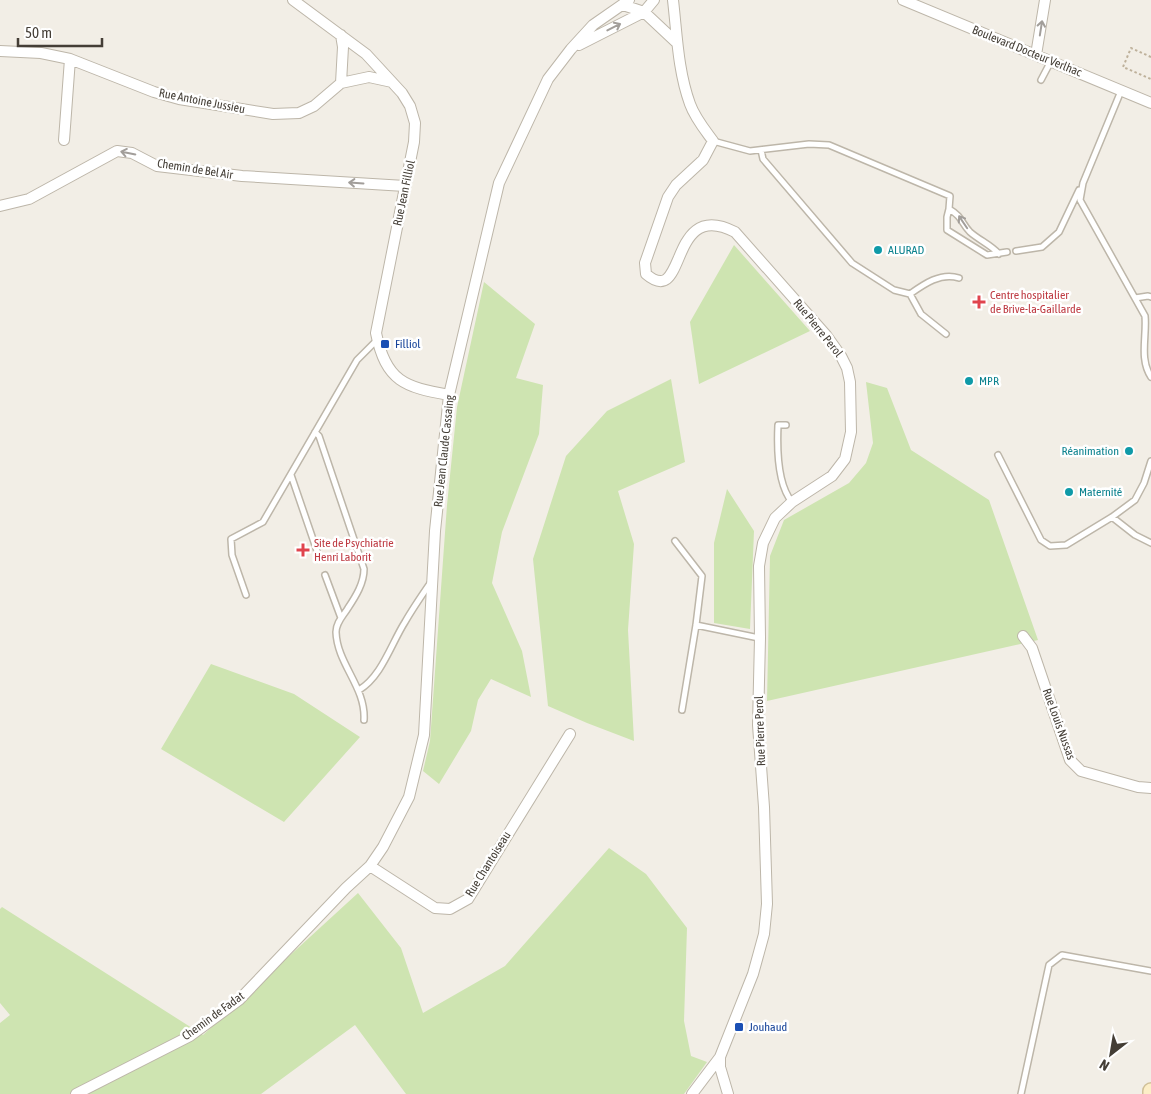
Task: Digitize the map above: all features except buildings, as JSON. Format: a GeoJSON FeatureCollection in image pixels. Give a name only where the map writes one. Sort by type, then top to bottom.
{"type":"FeatureCollection","features":[{"type":"Feature","properties":{"kind":"street","name":"Rue Jean Filliol"},"geometry":{"type":"LineString","coordinates":[[293,0],[366,54],[392,82],[410,106],[415,123],[414,142],[376,333],[380,353],[389,370],[399,379],[424,390],[449,395]]}},
{"type":"Feature","properties":{"kind":"street","name":"Rue Jean Claude Cassaing"},"geometry":{"type":"LineString","coordinates":[[571,49],[644,12],[654,0]]}},
{"type":"Feature","properties":{"kind":"street"},"geometry":{"type":"LineString","coordinates":[[673,0],[676,42],[691,106],[713,141]]}},
{"type":"Feature","properties":{"kind":"street","name":"Boulevard Docteur Verlhac"},"geometry":{"type":"LineString","coordinates":[[903,0],[1151,103]]}},
{"type":"Feature","properties":{"kind":"street"},"geometry":{"type":"LineString","coordinates":[[1036,55],[1045,0]]}},
{"type":"Feature","properties":{"kind":"street","name":"Rue Jean Claude Cassaing"},"geometry":{"type":"LineString","coordinates":[[370,866],[383,847],[409,797],[424,735],[435,531],[449,395],[499,183],[548,79],[571,49],[594,25],[626,3],[644,12],[676,42]]}},
{"type":"Feature","properties":{"kind":"street"},"geometry":{"type":"LineString","coordinates":[[341,35],[343,47],[341,83]]}},
{"type":"Feature","properties":{"kind":"street","name":"Rue Antoine Jussieu"},"geometry":{"type":"LineString","coordinates":[[0,51],[41,53],[70,59],[154,92],[179,99],[273,114],[299,113],[314,106],[341,83],[369,77],[392,82]]}},
{"type":"Feature","properties":{"kind":"street"},"geometry":{"type":"LineString","coordinates":[[64,140],[70,59]]}},
{"type":"Feature","properties":{"kind":"street","name":"Rue Pierre Perol"},"geometry":{"type":"LineString","coordinates":[[692,1094],[720,1057],[753,974],[764,934],[767,904],[764,807],[758,725],[759,566],[763,543],[775,518],[792,502],[832,476],[845,459],[851,432],[850,382],[847,368],[841,356],[826,335],[735,232],[725,227],[711,224],[702,226],[694,231],[688,240],[675,268],[668,278],[660,282],[646,274],[645,263],[668,197],[676,185],[703,160],[713,141]]}},
{"type":"Feature","properties":{"kind":"street","name":"Chemin de Bel Air"},"geometry":{"type":"LineString","coordinates":[[0,206],[29,198],[117,152],[132,153],[157,166],[242,176],[405,186]]}},
{"type":"Feature","properties":{"kind":"street","name":"Rue Louis Nussas"},"geometry":{"type":"LineString","coordinates":[[1024,636],[1032,648],[1070,760],[1081,771],[1138,787],[1151,788]]}},
{"type":"Feature","properties":{"kind":"street","name":"Rue Chantoiseau"},"geometry":{"type":"LineString","coordinates":[[370,866],[435,908],[450,910],[468,899],[570,734]]}},
{"type":"Feature","properties":{"kind":"street","name":"Chemin de Fadat"},"geometry":{"type":"LineString","coordinates":[[76,1094],[190,1036],[239,1000],[346,888],[370,866]]}},
{"type":"Feature","properties":{"kind":"street"},"geometry":{"type":"LineString","coordinates":[[720,1057],[720,1067],[728,1094]]}},
{"type":"Feature","properties":{"kind":"lane"},"geometry":{"type":"LineString","coordinates":[[1042,80],[1051,61]]}},
{"type":"Feature","properties":{"kind":"lane"},"geometry":{"type":"LineString","coordinates":[[1016,250],[1042,247],[1059,232],[1083,183],[1121,90]]}},
{"type":"Feature","properties":{"kind":"lane"},"geometry":{"type":"LineString","coordinates":[[713,141],[750,151],[809,144],[829,145],[950,196],[947,230],[987,255],[1007,252]]}},
{"type":"Feature","properties":{"kind":"lane"},"geometry":{"type":"LineString","coordinates":[[761,150],[763,159],[852,263],[894,290],[910,294],[927,283],[940,278],[950,275],[959,278]]}},
{"type":"Feature","properties":{"kind":"lane"},"geometry":{"type":"LineString","coordinates":[[1083,183],[1080,200],[1145,316],[1146,370],[1151,377]]}},
{"type":"Feature","properties":{"kind":"lane"},"geometry":{"type":"LineString","coordinates":[[949,209],[958,214],[970,232],[992,246],[999,254]]}},
{"type":"Feature","properties":{"kind":"lane"},"geometry":{"type":"LineString","coordinates":[[910,294],[921,314],[946,334]]}},
{"type":"Feature","properties":{"kind":"lane"},"geometry":{"type":"LineString","coordinates":[[1135,298],[1151,297]]}},
{"type":"Feature","properties":{"kind":"lane"},"geometry":{"type":"LineString","coordinates":[[246,595],[232,554],[231,539],[263,522],[357,360],[377,340]]}},
{"type":"Feature","properties":{"kind":"lane"},"geometry":{"type":"LineString","coordinates":[[786,425],[778,425],[777,450],[781,475],[792,502]]}},
{"type":"Feature","properties":{"kind":"lane"},"geometry":{"type":"LineString","coordinates":[[315,432],[319,436],[364,569],[359,590],[341,618],[336,631],[344,662],[359,690],[364,704],[364,720]]}},
{"type":"Feature","properties":{"kind":"lane"},"geometry":{"type":"LineString","coordinates":[[998,455],[1041,540],[1050,546],[1066,545],[1112,517],[1135,500],[1144,483],[1151,461]]}},
{"type":"Feature","properties":{"kind":"lane"},"geometry":{"type":"LineString","coordinates":[[291,475],[318,551]]}},
{"type":"Feature","properties":{"kind":"lane"},"geometry":{"type":"LineString","coordinates":[[1112,517],[1135,536],[1151,543]]}},
{"type":"Feature","properties":{"kind":"lane"},"geometry":{"type":"LineString","coordinates":[[676,541],[702,576],[682,710]]}},
{"type":"Feature","properties":{"kind":"lane"},"geometry":{"type":"LineString","coordinates":[[325,575],[341,618]]}},
{"type":"Feature","properties":{"kind":"lane"},"geometry":{"type":"LineString","coordinates":[[359,690],[370,682],[377,673],[404,622],[432,579]]}},
{"type":"Feature","properties":{"kind":"lane"},"geometry":{"type":"LineString","coordinates":[[696,625],[760,638]]}},
{"type":"Feature","properties":{"kind":"lane"},"geometry":{"type":"LineString","coordinates":[[1021,1094],[1049,965],[1062,955],[1151,971]]}},
{"type":"Feature","properties":{"kind":"path"},"geometry":{"type":"LineString","coordinates":[[1151,57],[1131,48],[1123,67],[1151,79]]}},
{"type":"Feature","properties":{"kind":"green space"},"geometry":{"type":"Polygon","coordinates":[[[734,245],[810,331],[699,384],[690,322],[734,245]]]}},
{"type":"Feature","properties":{"kind":"green space"},"geometry":{"type":"Polygon","coordinates":[[[484,282],[535,324],[516,378],[543,385],[539,434],[502,532],[492,583],[522,651],[531,697],[491,679],[478,700],[471,731],[439,784],[423,771],[430,741],[447,505],[457,407],[484,282]]]}},
{"type":"Feature","properties":{"kind":"green space"},"geometry":{"type":"Polygon","coordinates":[[[671,379],[685,462],[618,491],[634,544],[628,630],[634,741],[548,706],[533,559],[566,456],[607,411],[671,379]]]}},
{"type":"Feature","properties":{"kind":"green space"},"geometry":{"type":"Polygon","coordinates":[[[866,382],[887,388],[911,450],[989,500],[1038,640],[767,701],[770,556],[784,520],[849,483],[866,463],[873,443],[866,382]]]}},
{"type":"Feature","properties":{"kind":"green space"},"geometry":{"type":"Polygon","coordinates":[[[727,489],[754,531],[750,629],[714,623],[714,543],[727,489]]]}},
{"type":"Feature","properties":{"kind":"green space"},"geometry":{"type":"Polygon","coordinates":[[[211,664],[294,694],[360,737],[284,822],[161,749],[211,664]]]}},
{"type":"Feature","properties":{"kind":"green space"},"geometry":{"type":"Polygon","coordinates":[[[609,848],[646,874],[687,928],[684,1021],[691,1056],[707,1062],[684,1094],[406,1094],[355,1025],[261,1094],[0,1094],[0,1023],[10,1015],[0,1003],[0,909],[2,907],[203,1035],[358,893],[401,948],[423,1013],[505,966],[609,848]]]}},
{"type":"Feature","properties":{"kind":"place","name":"ALURAD"},"geometry":{"type":"Point","coordinates":[878,250]}},
{"type":"Feature","properties":{"kind":"place","name":"Centre hospitalier de Brive-la-Gaillarde"},"geometry":{"type":"Point","coordinates":[979,302]}},
{"type":"Feature","properties":{"kind":"place","name":"Filliol"},"geometry":{"type":"Point","coordinates":[385,344]}},
{"type":"Feature","properties":{"kind":"place","name":"MPR"},"geometry":{"type":"Point","coordinates":[969,381]}},
{"type":"Feature","properties":{"kind":"place","name":"Réanimation"},"geometry":{"type":"Point","coordinates":[1129,451]}},
{"type":"Feature","properties":{"kind":"place","name":"Maternité"},"geometry":{"type":"Point","coordinates":[1069,492]}},
{"type":"Feature","properties":{"kind":"place","name":"Site de Psychiatrie Henri Laborit"},"geometry":{"type":"Point","coordinates":[303,550]}},
{"type":"Feature","properties":{"kind":"place","name":"Jouhaud"},"geometry":{"type":"Point","coordinates":[739,1027]}}]}
